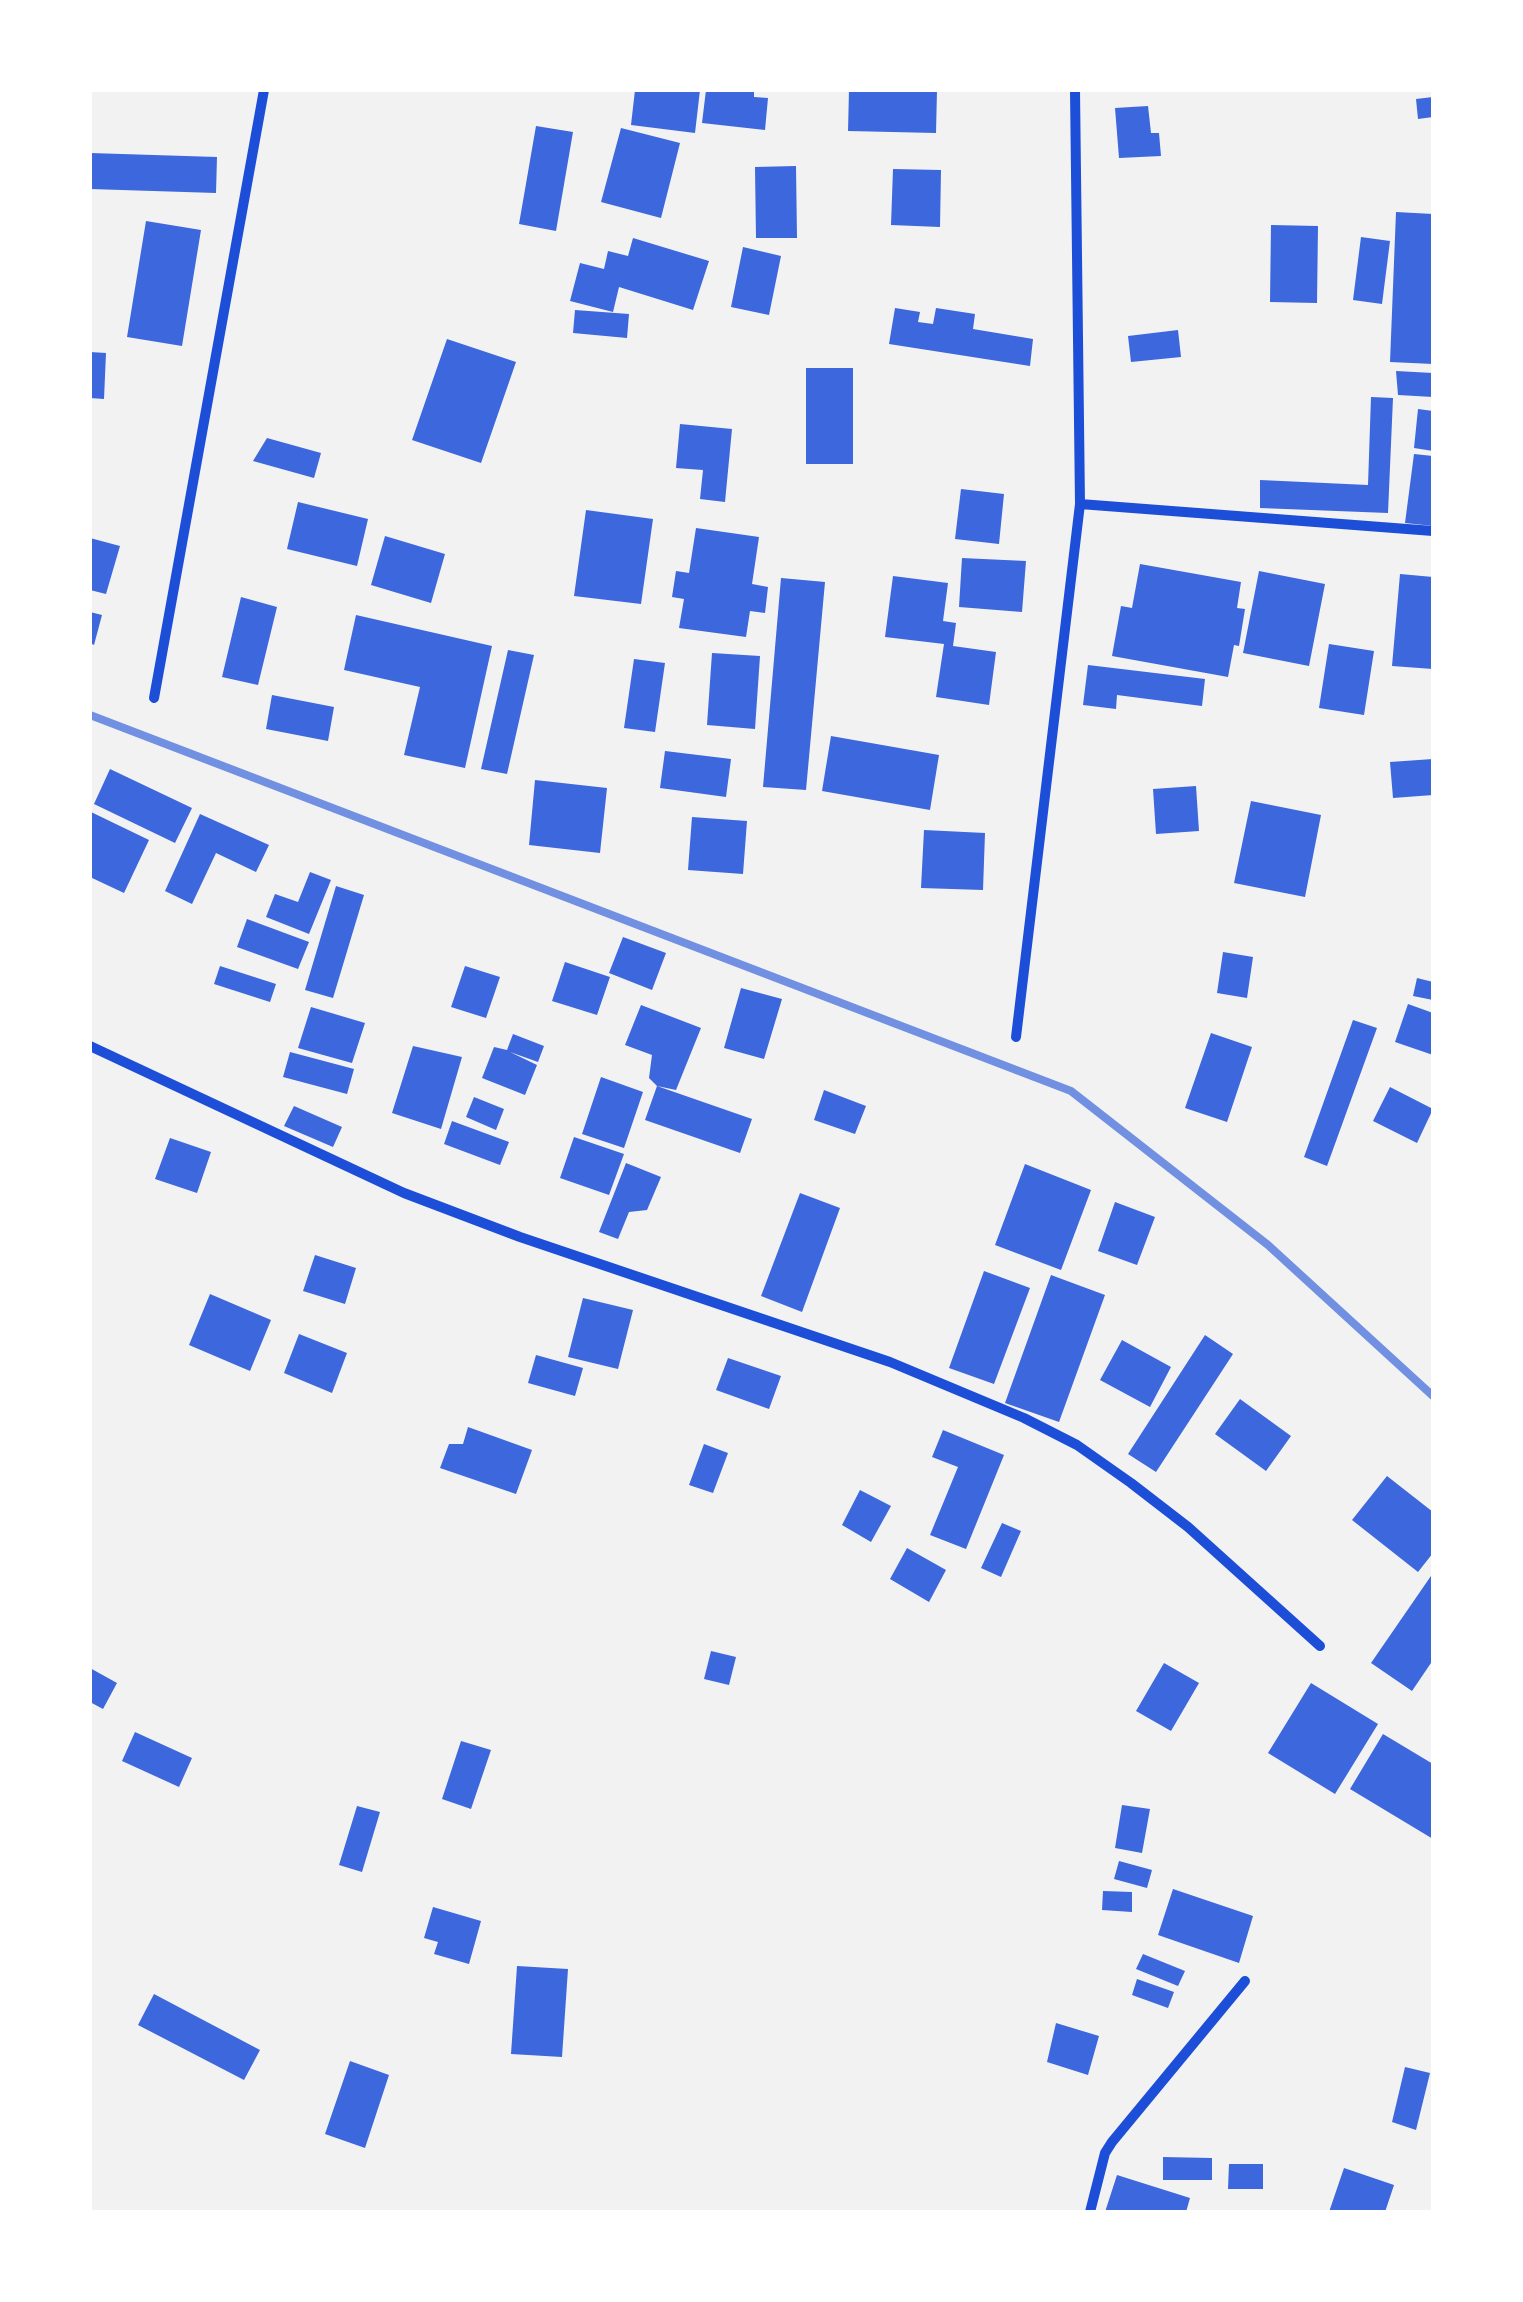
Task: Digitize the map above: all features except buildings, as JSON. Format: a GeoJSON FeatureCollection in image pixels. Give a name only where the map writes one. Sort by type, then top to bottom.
{"type":"FeatureCollection","features":[{"type":"Feature","properties":{"kind":"street"},"geometry":{"type":"LineString","coordinates":[[154,698],[264,90]]}},
{"type":"Feature","properties":{"kind":"street"},"geometry":{"type":"LineString","coordinates":[[1016,1037],[1080,504],[1075,90]]}},
{"type":"Feature","properties":{"kind":"street"},"geometry":{"type":"LineString","coordinates":[[1080,504],[1433,531]]}},
{"type":"Feature","properties":{"kind":"street"},"geometry":{"type":"LineString","coordinates":[[90,1046],[404,1192],[520,1237],[890,1362],[1024,1418],[1077,1445],[1132,1483],[1320,1646]]}},
{"type":"Feature","properties":{"kind":"street"},"geometry":{"type":"LineString","coordinates":[[1090,2212],[1105,2153],[1112,2142],[1245,1980]]}},
{"type":"Feature","properties":{"kind":"railway"},"geometry":{"type":"LineString","coordinates":[[90,715],[1071,1091],[1268,1245],[1433,1396]]}}]}
